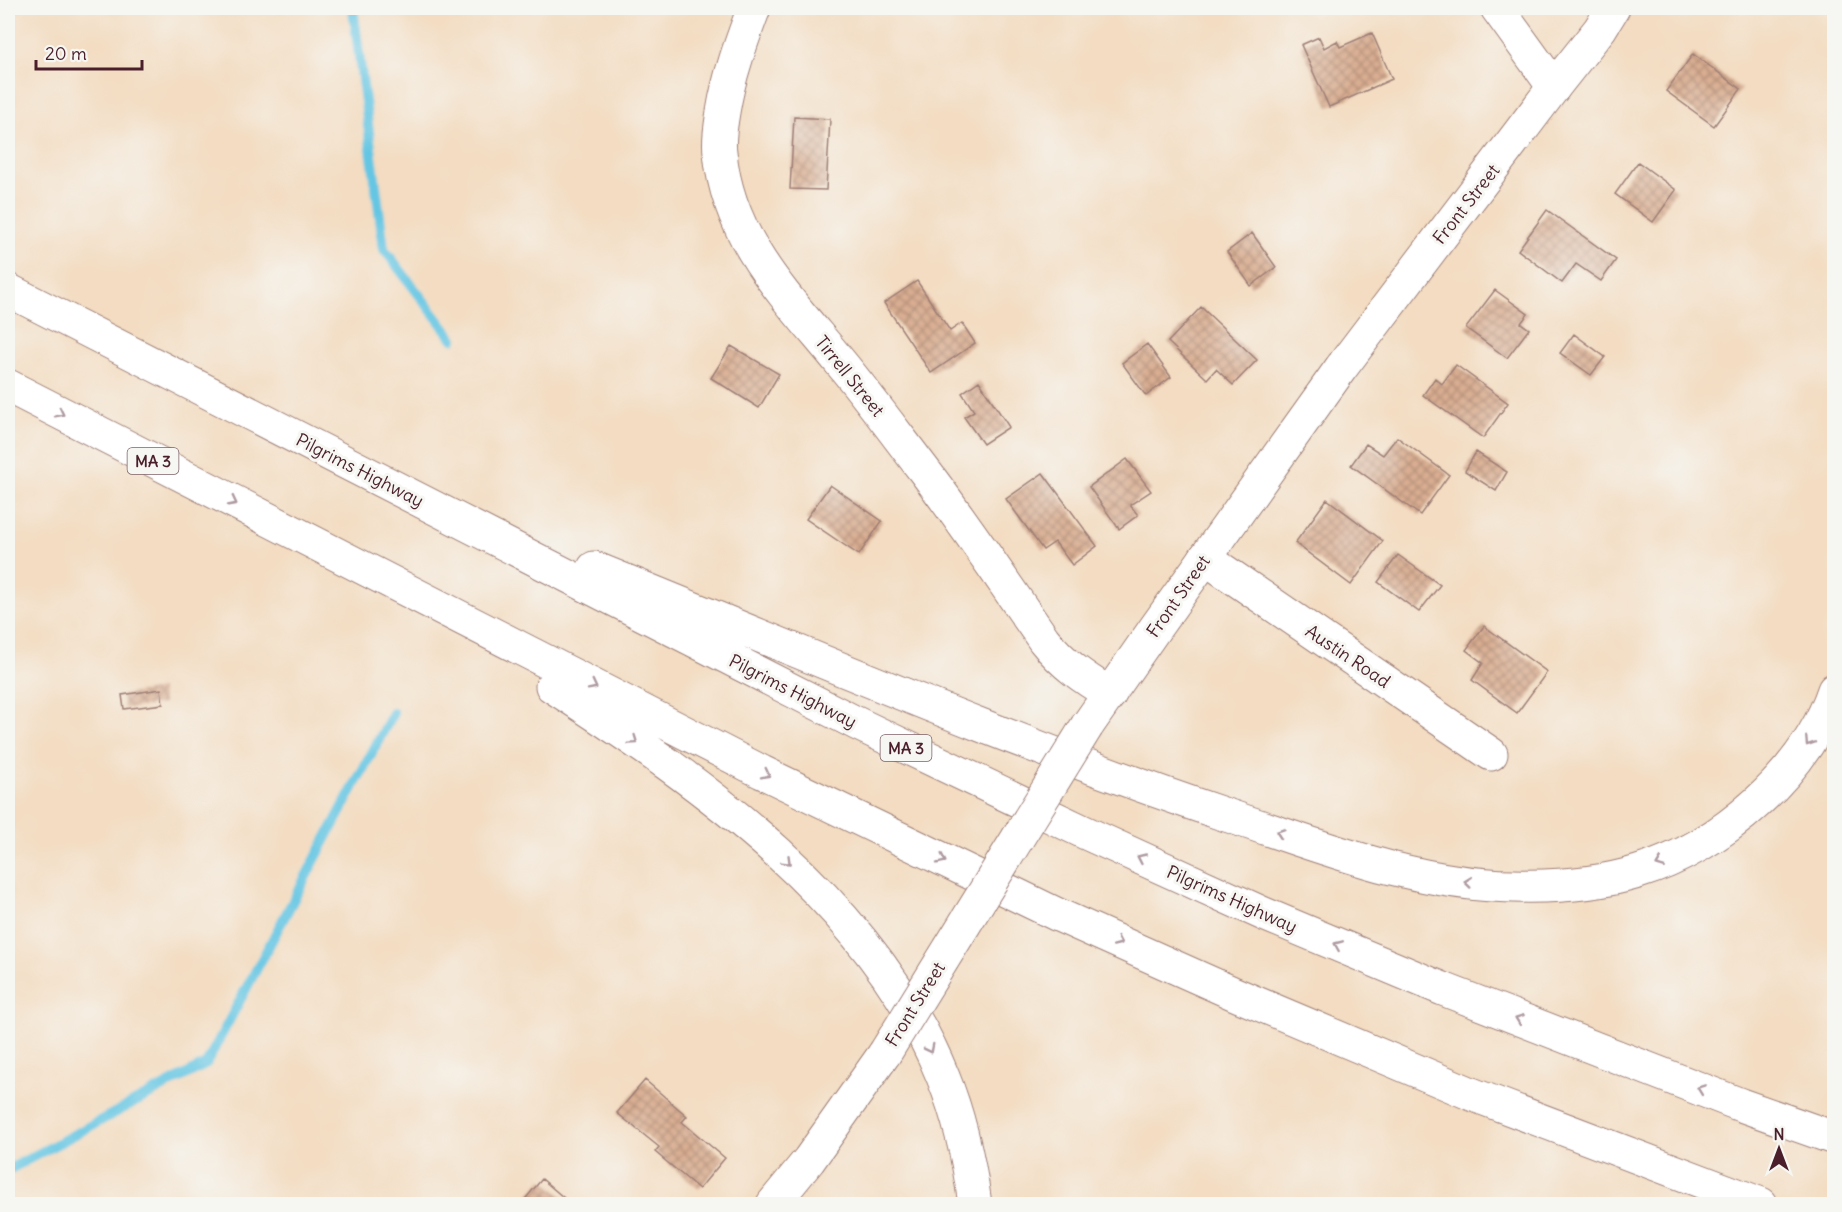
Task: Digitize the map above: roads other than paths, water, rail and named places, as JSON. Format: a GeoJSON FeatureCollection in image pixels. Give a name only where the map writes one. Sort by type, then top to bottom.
{"type":"FeatureCollection","features":[{"type":"Feature","properties":{"kind":"main road","name":"Tirrell Street"},"geometry":{"type":"LineString","coordinates":[[754,8],[732,68],[723,113],[719,150],[728,196],[748,243],[788,300],[842,364],[933,482],[1044,640],[1065,664],[1110,694]]}},
{"type":"Feature","properties":{"kind":"main road"},"geometry":{"type":"LineString","coordinates":[[1497,8],[1554,87]]}},
{"type":"Feature","properties":{"kind":"main road","name":"Front Street"},"geometry":{"type":"LineString","coordinates":[[773,1204],[809,1160],[885,1053],[1087,726],[1372,327],[1600,29],[1613,8]]}},
{"type":"Feature","properties":{"kind":"main road","name":"Pilgrims Highway"},"geometry":{"type":"LineString","coordinates":[[8,290],[866,728],[1204,887],[1453,993],[1741,1105],[1834,1138]]}},
{"type":"Feature","properties":{"kind":"main road","name":"MA 3"},"geometry":{"type":"LineString","coordinates":[[8,386],[771,777],[1065,919],[1474,1095],[1761,1204]]}},
{"type":"Feature","properties":{"kind":"main road"},"geometry":{"type":"LineString","coordinates":[[339,459],[574,560],[1057,755],[1152,790],[1348,856],[1449,880],[1512,886],[1572,884],[1636,873],[1665,863],[1739,817],[1774,785],[1799,757],[1815,732],[1829,707],[1834,690]]}},
{"type":"Feature","properties":{"kind":"main road"},"geometry":{"type":"LineString","coordinates":[[298,535],[421,604],[610,723],[743,822],[801,874],[841,917],[879,965],[914,1018],[930,1048],[956,1112],[975,1204]]}},
{"type":"Feature","properties":{"kind":"main road","name":"Austin Road"},"geometry":{"type":"LineString","coordinates":[[1205,558],[1491,754]]}},
{"type":"Feature","properties":{"kind":"main road"},"geometry":{"type":"LineString","coordinates":[[1741,1105],[1834,1133]]}},
{"type":"Feature","properties":{"kind":"waterway"},"geometry":{"type":"LineString","coordinates":[[353,8],[384,249],[453,339]]}},
{"type":"Feature","properties":{"kind":"waterway"},"geometry":{"type":"LineString","coordinates":[[8,1170],[206,1064],[393,713]]}}]}
